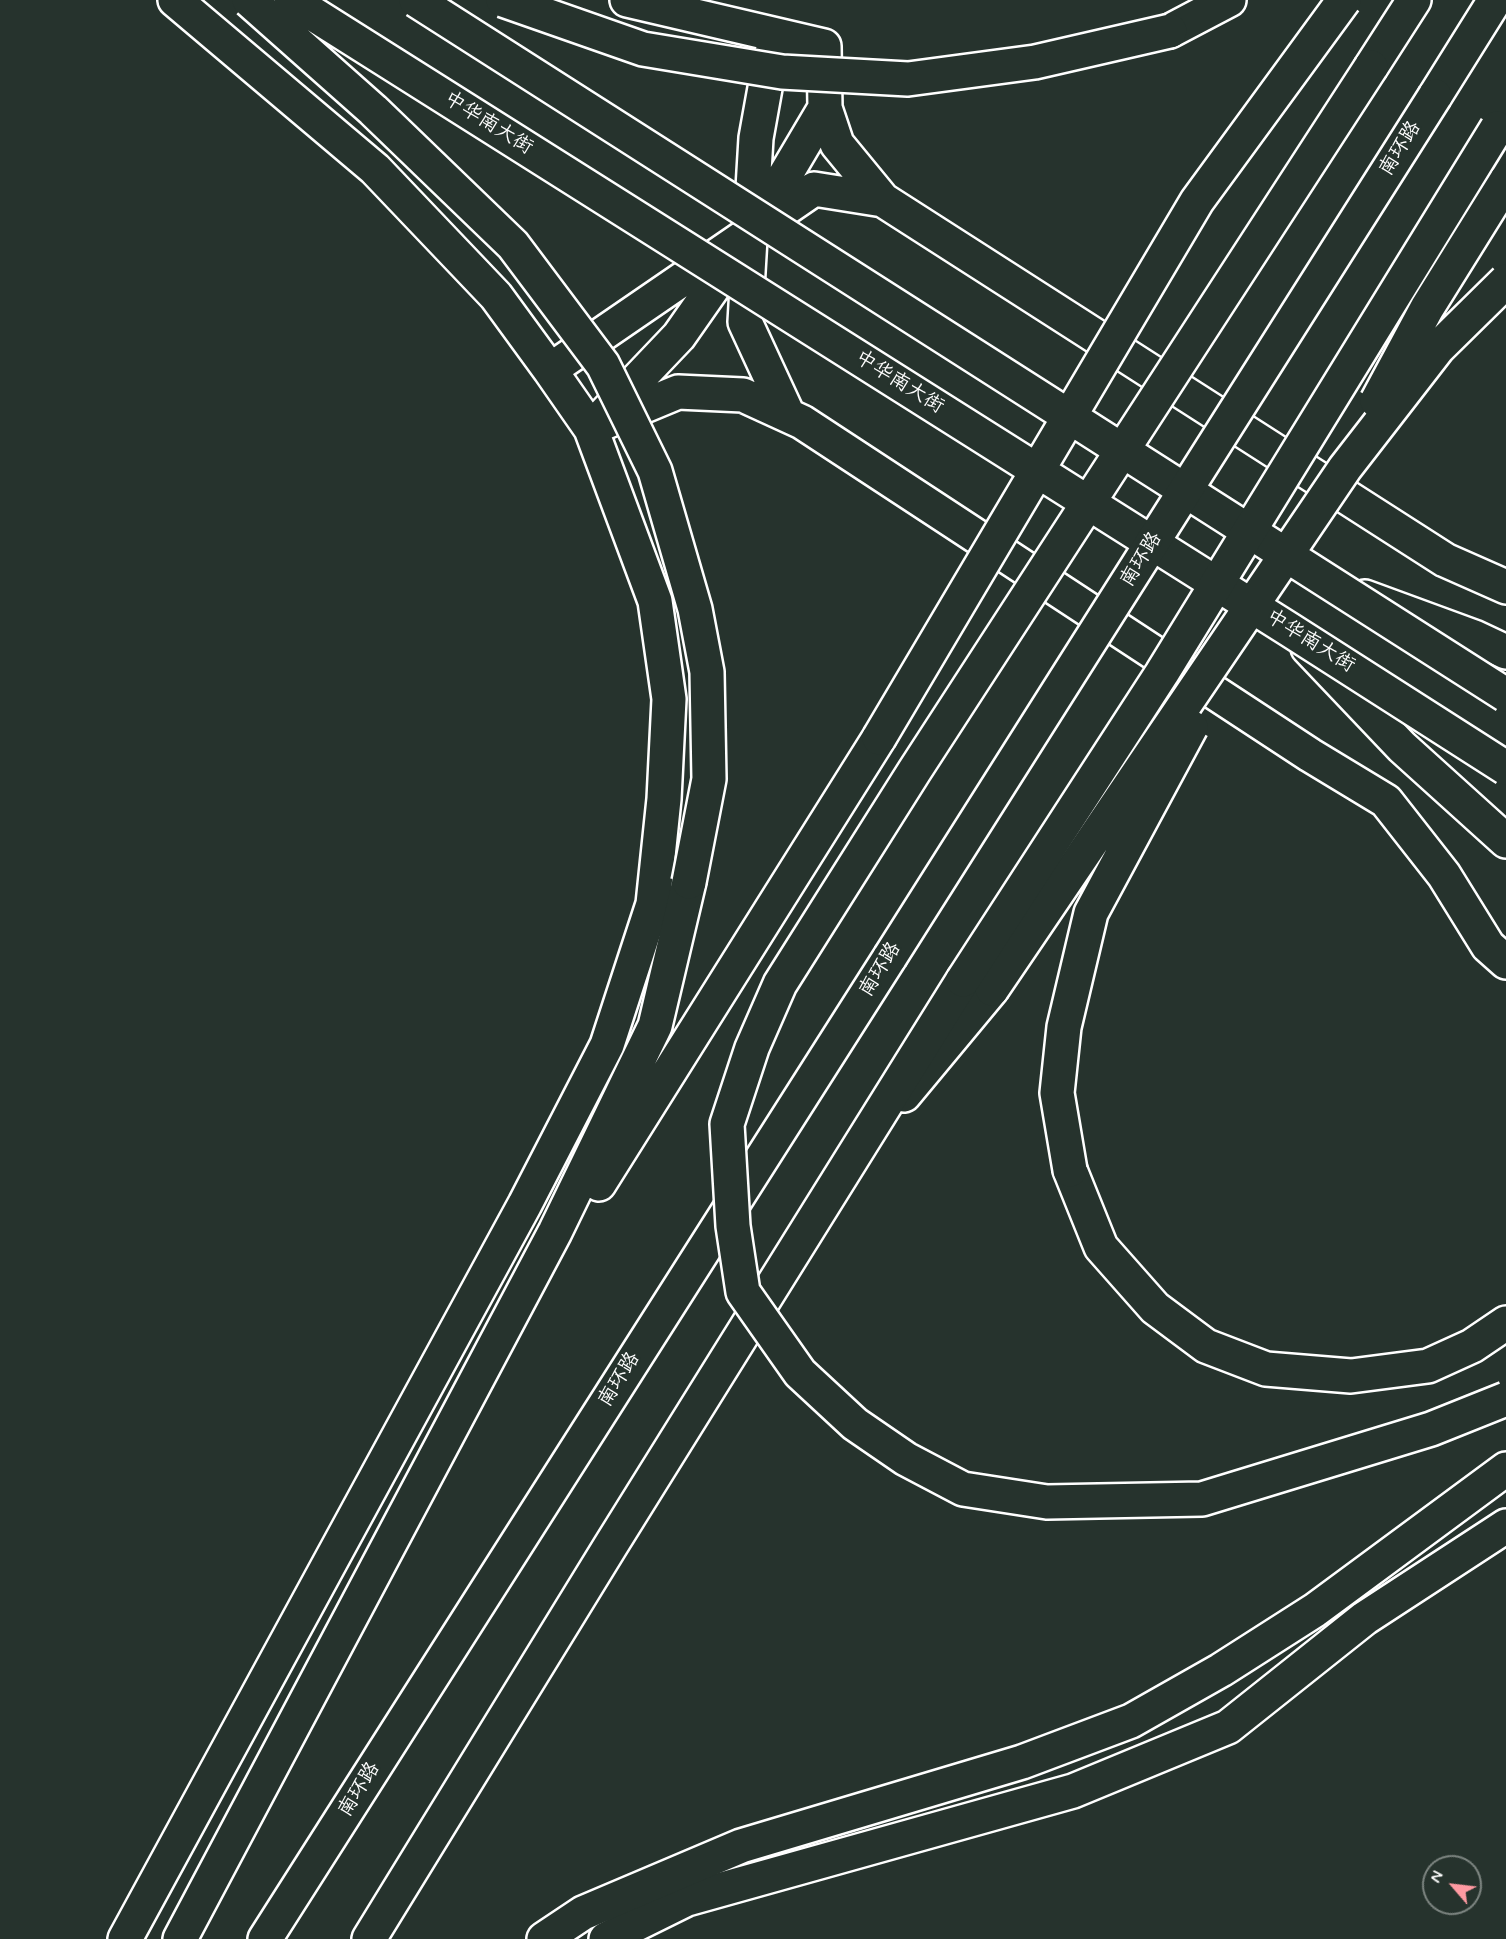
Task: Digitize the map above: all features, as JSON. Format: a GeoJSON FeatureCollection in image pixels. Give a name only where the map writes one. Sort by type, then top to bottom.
{"type":"FeatureCollection","features":[{"type":"Feature","properties":{"kind":"main road"},"geometry":{"type":"LineString","coordinates":[[125,1939],[525,1204],[607,1045],[653,904],[664,799],[669,699],[655,601],[591,429],[550,370],[496,296],[375,169],[175,0]]}},
{"type":"Feature","properties":{"kind":"main road"},"geometry":{"type":"LineString","coordinates":[[180,1939],[555,1232],[655,1026],[689,882],[709,779],[707,672],[695,609],[656,471],[603,365],[513,245],[373,110],[249,0]]}},
{"type":"Feature","properties":{"kind":"main road","name":"中华南大街"},"geometry":{"type":"LineString","coordinates":[[291,0],[1506,768]]}},
{"type":"Feature","properties":{"kind":"main road"},"geometry":{"type":"LineString","coordinates":[[416,0],[1506,695]]}},
{"type":"Feature","properties":{"kind":"main road"},"geometry":{"type":"LineString","coordinates":[[503,0],[643,49],[782,72],[908,79],[1035,62],[1170,31],[1229,0]]}},
{"type":"Feature","properties":{"kind":"main road"},"geometry":{"type":"LineString","coordinates":[[627,0],[824,46],[825,108],[837,144],[883,200],[1445,560],[1506,587]]}},
{"type":"Feature","properties":{"kind":"main road"},"geometry":{"type":"LineString","coordinates":[[481,1373],[879,738],[1197,201],[1344,0]]}},
{"type":"Feature","properties":{"kind":"main road"},"geometry":{"type":"LineString","coordinates":[[1414,0],[921,760],[780,984],[752,1048],[727,1124],[733,1226],[743,1292],[800,1373],[855,1424],[906,1460],[963,1489],[1047,1502],[1202,1500],[1431,1429],[1506,1399]]}},
{"type":"Feature","properties":{"kind":"main road","name":"南环路"},"geometry":{"type":"LineString","coordinates":[[265,1939],[1496,0]]}},
{"type":"Feature","properties":{"kind":"main road"},"geometry":{"type":"LineString","coordinates":[[788,415],[745,322],[756,138],[771,55],[791,37]]}},
{"type":"Feature","properties":{"kind":"main road"},"geometry":{"type":"LineString","coordinates":[[591,429],[679,336],[751,233],[825,108]]}},
{"type":"Feature","properties":{"kind":"main road"},"geometry":{"type":"LineString","coordinates":[[978,984],[1162,673],[1501,121]]}},
{"type":"Feature","properties":{"kind":"main road"},"geometry":{"type":"LineString","coordinates":[[1323,500],[1427,308],[1506,181]]}},
{"type":"Feature","properties":{"kind":"main road"},"geometry":{"type":"LineString","coordinates":[[550,370],[814,189],[883,200]]}},
{"type":"Feature","properties":{"kind":"main road"},"geometry":{"type":"LineString","coordinates":[[369,1939],[858,1149],[1239,622],[1345,468],[1438,348],[1506,281]]}},
{"type":"Feature","properties":{"kind":"main road"},"geometry":{"type":"LineString","coordinates":[[591,429],[678,392],[744,395],[802,422],[1310,755],[1386,801],[1444,875],[1488,946],[1506,962]]}},
{"type":"Feature","properties":{"kind":"main road"},"geometry":{"type":"LineString","coordinates":[[1326,582],[1474,637],[1506,652]]}},
{"type":"Feature","properties":{"kind":"main road"},"geometry":{"type":"LineString","coordinates":[[1239,622],[1200,710],[1091,913],[1064,1027],[1057,1094],[1070,1170],[1101,1247],[1155,1308],[1206,1346],[1266,1369],[1351,1376],[1428,1366],[1472,1346],[1506,1323]]}},
{"type":"Feature","properties":{"kind":"main road"},"geometry":{"type":"LineString","coordinates":[[1290,630],[1402,747],[1506,842]]}},
{"type":"Feature","properties":{"kind":"main road"},"geometry":{"type":"LineString","coordinates":[[544,1939],[583,1913],[741,1846],[1022,1762],[1131,1721],[1221,1671],[1315,1610],[1506,1469]]}},
{"type":"Feature","properties":{"kind":"main road"},"geometry":{"type":"LineString","coordinates":[[606,1939],[687,1899],[1073,1791],[1228,1727],[1365,1618],[1506,1526]]}}]}
